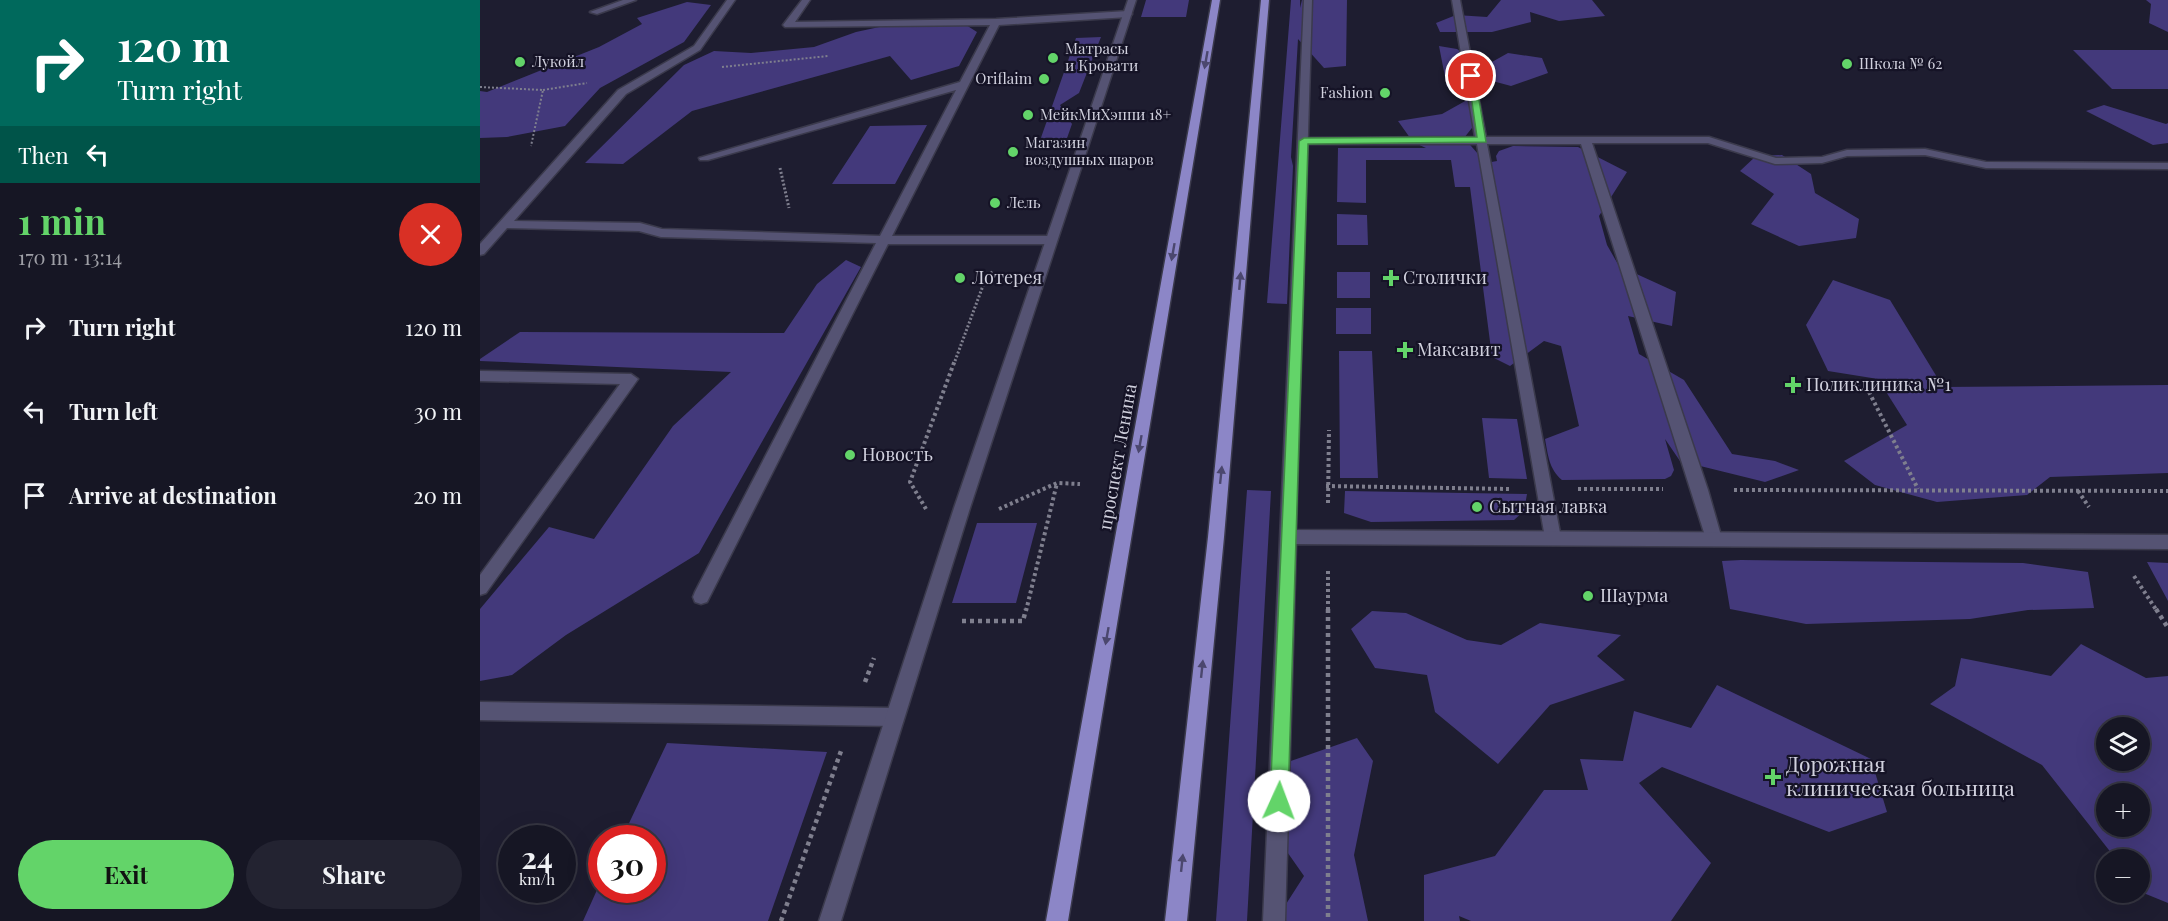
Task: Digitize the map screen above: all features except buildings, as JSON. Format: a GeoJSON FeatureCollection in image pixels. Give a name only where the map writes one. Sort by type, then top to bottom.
{"type":"FeatureCollection","features":[{"type":"Feature","properties":{"kind":"main road"},"geometry":{"type":"LineString","coordinates":[[1176,921],[1216,537],[1265,0]]}},
{"type":"Feature","properties":{"kind":"main road","name":"проспект Ленина"},"geometry":{"type":"LineString","coordinates":[[1057,921],[1215,1]]}},
{"type":"Feature","properties":{"kind":"street"},"geometry":{"type":"LineString","coordinates":[[594,12],[632,0]]}},
{"type":"Feature","properties":{"kind":"street"},"geometry":{"type":"LineString","coordinates":[[480,250],[622,92],[697,48],[731,0]]}},
{"type":"Feature","properties":{"kind":"street"},"geometry":{"type":"LineString","coordinates":[[807,0],[788,25],[996,22],[1130,7],[1051,240],[830,921]]}},
{"type":"Feature","properties":{"kind":"street"},"geometry":{"type":"LineString","coordinates":[[1274,921],[1308,0]]}},
{"type":"Feature","properties":{"kind":"street"},"geometry":{"type":"LineString","coordinates":[[1456,0],[1553,538]]}},
{"type":"Feature","properties":{"kind":"street"},"geometry":{"type":"LineString","coordinates":[[701,597],[996,22]]}},
{"type":"Feature","properties":{"kind":"street"},"geometry":{"type":"LineString","coordinates":[[704,158],[965,84]]}},
{"type":"Feature","properties":{"kind":"street"},"geometry":{"type":"LineString","coordinates":[[1304,141],[1585,138],[1709,140],[1775,161],[1822,160],[1847,153],[1924,152],[1986,165],[2168,166]]}},
{"type":"Feature","properties":{"kind":"street"},"geometry":{"type":"LineString","coordinates":[[1585,138],[1714,539]]}},
{"type":"Feature","properties":{"kind":"street"},"geometry":{"type":"LineString","coordinates":[[505,224],[640,227],[662,233],[886,240],[1051,240]]}},
{"type":"Feature","properties":{"kind":"street"},"geometry":{"type":"LineString","coordinates":[[480,376],[631,379],[480,588]]}},
{"type":"Feature","properties":{"kind":"street"},"geometry":{"type":"LineString","coordinates":[[1289,537],[2168,542]]}},
{"type":"Feature","properties":{"kind":"street"},"geometry":{"type":"LineString","coordinates":[[480,711],[895,717]]}},
{"type":"Feature","properties":{"kind":"path"},"geometry":{"type":"LineString","coordinates":[[711,68],[828,56]]}},
{"type":"Feature","properties":{"kind":"path"},"geometry":{"type":"LineString","coordinates":[[480,87],[543,90],[587,83]]}},
{"type":"Feature","properties":{"kind":"path"},"geometry":{"type":"LineString","coordinates":[[517,211],[543,90]]}},
{"type":"Feature","properties":{"kind":"path"},"geometry":{"type":"LineString","coordinates":[[773,138],[796,237]]}},
{"type":"Feature","properties":{"kind":"path"},"geometry":{"type":"LineString","coordinates":[[922,520],[926,509],[910,482],[987,274],[1017,260],[1025,240]]}},
{"type":"Feature","properties":{"kind":"path"},"geometry":{"type":"LineString","coordinates":[[1808,383],[1865,384],[1918,489]]}},
{"type":"Feature","properties":{"kind":"path"},"geometry":{"type":"LineString","coordinates":[[926,621],[1023,621],[1057,483]]}},
{"type":"Feature","properties":{"kind":"path"},"geometry":{"type":"LineString","coordinates":[[1316,486],[2168,491]]}},
{"type":"Feature","properties":{"kind":"path"},"geometry":{"type":"LineString","coordinates":[[1328,486],[1328,921]]}},
{"type":"Feature","properties":{"kind":"path"},"geometry":{"type":"LineString","coordinates":[[781,921],[876,651]]}},
{"type":"Feature","properties":{"kind":"shaded area"},"geometry":{"type":"Polygon","coordinates":[[[1146,0],[1189,0],[1186,17],[1141,17],[1146,0]]]}},
{"type":"Feature","properties":{"kind":"shaded area"},"geometry":{"type":"Polygon","coordinates":[[[1291,0],[1300,0],[1300,8],[1302,0],[1347,0],[1346,66],[1324,68],[1298,39],[1291,157],[1293,166],[1287,304],[1267,303],[1291,0]]]}},
{"type":"Feature","properties":{"kind":"shaded area"},"geometry":{"type":"Polygon","coordinates":[[[1501,0],[1592,0],[1605,16],[1559,21],[1530,12],[1531,22],[1492,32],[1440,32],[1436,23],[1456,15],[1487,17],[1501,0]]]}},
{"type":"Feature","properties":{"kind":"shaded area"},"geometry":{"type":"Polygon","coordinates":[[[2146,0],[2168,0],[2168,32],[2149,23],[2151,4],[2146,0]]]}},
{"type":"Feature","properties":{"kind":"shaded area"},"geometry":{"type":"Polygon","coordinates":[[[687,2],[711,5],[684,42],[600,88],[565,126],[507,137],[480,138],[480,91],[487,92],[599,47],[642,24],[637,18],[687,2]]]}},
{"type":"Feature","properties":{"kind":"shaded area"},"geometry":{"type":"Polygon","coordinates":[[[966,25],[977,32],[959,66],[911,80],[890,56],[692,111],[623,164],[585,163],[684,65],[714,51],[751,53],[814,47],[856,32],[884,26],[966,25]]]}},
{"type":"Feature","properties":{"kind":"shaded area"},"geometry":{"type":"Polygon","coordinates":[[[1101,37],[1079,93],[1060,105],[1072,124],[1066,141],[1037,149],[1076,38],[1101,37]]]}},
{"type":"Feature","properties":{"kind":"shaded area"},"geometry":{"type":"Polygon","coordinates":[[[1439,46],[1457,49],[1483,67],[1508,53],[1542,58],[1548,73],[1511,86],[1474,76],[1447,87],[1439,46]]]}},
{"type":"Feature","properties":{"kind":"shaded area"},"geometry":{"type":"Polygon","coordinates":[[[2073,50],[2168,50],[2168,89],[2112,89],[2073,50]]]}},
{"type":"Feature","properties":{"kind":"shaded area"},"geometry":{"type":"Polygon","coordinates":[[[1467,100],[1479,119],[1464,138],[1486,163],[1497,161],[1496,156],[1499,151],[1513,146],[1578,147],[1627,172],[1599,216],[1607,245],[1619,266],[1676,292],[1672,326],[1628,316],[1639,354],[1684,380],[1732,454],[1775,461],[1799,470],[1765,482],[1680,461],[1665,439],[1674,470],[1671,476],[1665,479],[1562,480],[1558,476],[1550,461],[1545,439],[1579,426],[1561,346],[1544,341],[1510,366],[1492,357],[1470,187],[1455,187],[1451,160],[1366,160],[1366,203],[1337,202],[1338,148],[1426,148],[1413,142],[1398,121],[1442,114],[1467,100]]]}},
{"type":"Feature","properties":{"kind":"shaded area"},"geometry":{"type":"Polygon","coordinates":[[[2104,105],[2168,123],[2168,143],[2153,145],[2086,111],[2104,105]]]}},
{"type":"Feature","properties":{"kind":"shaded area"},"geometry":{"type":"Polygon","coordinates":[[[927,125],[895,184],[832,184],[870,126],[927,125]]]}},
{"type":"Feature","properties":{"kind":"shaded area"},"geometry":{"type":"Polygon","coordinates":[[[1782,155],[1811,174],[1815,193],[1859,219],[1856,238],[1799,246],[1751,224],[1774,194],[1740,171],[1756,156],[1782,155]]]}},
{"type":"Feature","properties":{"kind":"shaded area"},"geometry":{"type":"Polygon","coordinates":[[[1337,214],[1367,215],[1368,245],[1337,245],[1337,214]]]}},
{"type":"Feature","properties":{"kind":"shaded area"},"geometry":{"type":"Polygon","coordinates":[[[846,260],[861,267],[699,553],[566,635],[512,675],[480,681],[480,609],[549,527],[594,539],[673,426],[731,372],[480,361],[480,359],[520,332],[784,333],[817,284],[846,260]]]}},
{"type":"Feature","properties":{"kind":"shaded area"},"geometry":{"type":"Polygon","coordinates":[[[1337,272],[1370,272],[1370,298],[1337,298],[1337,272]]]}},
{"type":"Feature","properties":{"kind":"shaded area"},"geometry":{"type":"Polygon","coordinates":[[[1833,280],[1890,300],[1943,387],[2168,385],[2168,473],[2050,477],[2027,495],[1937,502],[1875,485],[1844,461],[1907,425],[1878,379],[1828,371],[1806,325],[1833,280]]]}},
{"type":"Feature","properties":{"kind":"shaded area"},"geometry":{"type":"Polygon","coordinates":[[[1336,308],[1371,308],[1371,334],[1336,334],[1336,308]]]}},
{"type":"Feature","properties":{"kind":"shaded area"},"geometry":{"type":"Polygon","coordinates":[[[1339,351],[1372,351],[1378,478],[1340,478],[1339,351]]]}},
{"type":"Feature","properties":{"kind":"shaded area"},"geometry":{"type":"Polygon","coordinates":[[[1482,418],[1517,419],[1527,479],[1489,478],[1482,418]]]}},
{"type":"Feature","properties":{"kind":"shaded area"},"geometry":{"type":"Polygon","coordinates":[[[1247,490],[1271,491],[1247,921],[1216,921],[1247,490]]]}},
{"type":"Feature","properties":{"kind":"shaded area"},"geometry":{"type":"Polygon","coordinates":[[[1345,491],[1527,494],[1524,511],[1514,520],[1371,522],[1344,513],[1345,491]]]}},
{"type":"Feature","properties":{"kind":"shaded area"},"geometry":{"type":"Polygon","coordinates":[[[977,523],[1037,523],[1016,603],[952,603],[977,523]]]}},
{"type":"Feature","properties":{"kind":"shaded area"},"geometry":{"type":"Polygon","coordinates":[[[1722,561],[2023,563],[2088,572],[2094,608],[2028,610],[1970,619],[1806,624],[1730,609],[1722,561]]]}},
{"type":"Feature","properties":{"kind":"shaded area"},"geometry":{"type":"Polygon","coordinates":[[[2147,562],[2168,563],[2168,601],[2147,562]]]}},
{"type":"Feature","properties":{"kind":"shaded area"},"geometry":{"type":"Polygon","coordinates":[[[1372,611],[1406,613],[1467,640],[1501,645],[1540,623],[1621,635],[1597,656],[1625,680],[1550,705],[1498,764],[1435,712],[1427,675],[1375,668],[1351,629],[1372,611]]]}},
{"type":"Feature","properties":{"kind":"shaded area"},"geometry":{"type":"Polygon","coordinates":[[[2081,644],[2146,678],[2168,676],[2168,903],[2150,896],[2150,849],[2108,849],[2099,837],[2150,837],[2150,783],[2096,783],[2096,834],[2042,765],[1930,704],[1955,686],[1961,658],[2051,676],[2081,644]]]}},
{"type":"Feature","properties":{"kind":"shaded area"},"geometry":{"type":"Polygon","coordinates":[[[1717,685],[1871,759],[1887,812],[1829,832],[1662,767],[1639,783],[1711,863],[1671,921],[1471,921],[1459,916],[1460,921],[1424,921],[1424,875],[1495,856],[1544,790],[1588,790],[1580,759],[1623,761],[1634,711],[1691,728],[1717,685]]]}},
{"type":"Feature","properties":{"kind":"shaded area"},"geometry":{"type":"Polygon","coordinates":[[[1357,738],[1373,761],[1354,855],[1368,921],[1279,921],[1279,915],[1304,876],[1269,826],[1285,763],[1357,738]]]}},
{"type":"Feature","properties":{"kind":"shaded area"},"geometry":{"type":"Polygon","coordinates":[[[667,743],[827,752],[768,921],[583,921],[591,903],[666,903],[666,825],[628,825],[667,743]]]}},
{"type":"Feature","properties":{"kind":"place","name":"Матрасы и Кровати"},"geometry":{"type":"Point","coordinates":[1053,58]}},
{"type":"Feature","properties":{"kind":"place","name":"Лукойл"},"geometry":{"type":"Point","coordinates":[520,62]}},
{"type":"Feature","properties":{"kind":"place","name":"Школа № 62"},"geometry":{"type":"Point","coordinates":[1847,64]}},
{"type":"Feature","properties":{"kind":"place","name":"Oriflaim"},"geometry":{"type":"Point","coordinates":[1044,79]}},
{"type":"Feature","properties":{"kind":"place","name":"Fashion"},"geometry":{"type":"Point","coordinates":[1385,93]}},
{"type":"Feature","properties":{"kind":"place","name":"МейкМиХэппи 18+"},"geometry":{"type":"Point","coordinates":[1028,115]}},
{"type":"Feature","properties":{"kind":"place","name":"Магазин воздушных шаров"},"geometry":{"type":"Point","coordinates":[1013,152]}},
{"type":"Feature","properties":{"kind":"place","name":"Лель"},"geometry":{"type":"Point","coordinates":[995,203]}},
{"type":"Feature","properties":{"kind":"place","name":"Лотерея"},"geometry":{"type":"Point","coordinates":[960,278]}},
{"type":"Feature","properties":{"kind":"place","name":"Столички"},"geometry":{"type":"Point","coordinates":[1391,278]}},
{"type":"Feature","properties":{"kind":"place","name":"Максавит"},"geometry":{"type":"Point","coordinates":[1405,350]}},
{"type":"Feature","properties":{"kind":"place","name":"Поликлиника №1"},"geometry":{"type":"Point","coordinates":[1793,385]}},
{"type":"Feature","properties":{"kind":"place","name":"Новость"},"geometry":{"type":"Point","coordinates":[850,455]}},
{"type":"Feature","properties":{"kind":"place","name":"Сытная лавка"},"geometry":{"type":"Point","coordinates":[1477,507]}},
{"type":"Feature","properties":{"kind":"place","name":"Шаурма"},"geometry":{"type":"Point","coordinates":[1588,596]}},
{"type":"Feature","properties":{"kind":"place","name":"Дорожная клиническая больница"},"geometry":{"type":"Point","coordinates":[1773,777]}},
{"type":"Feature","properties":{"kind":"route"},"geometry":{"type":"LineString","coordinates":[[1279,801],[1304,141],[1482,140],[1471,76]]}}]}
